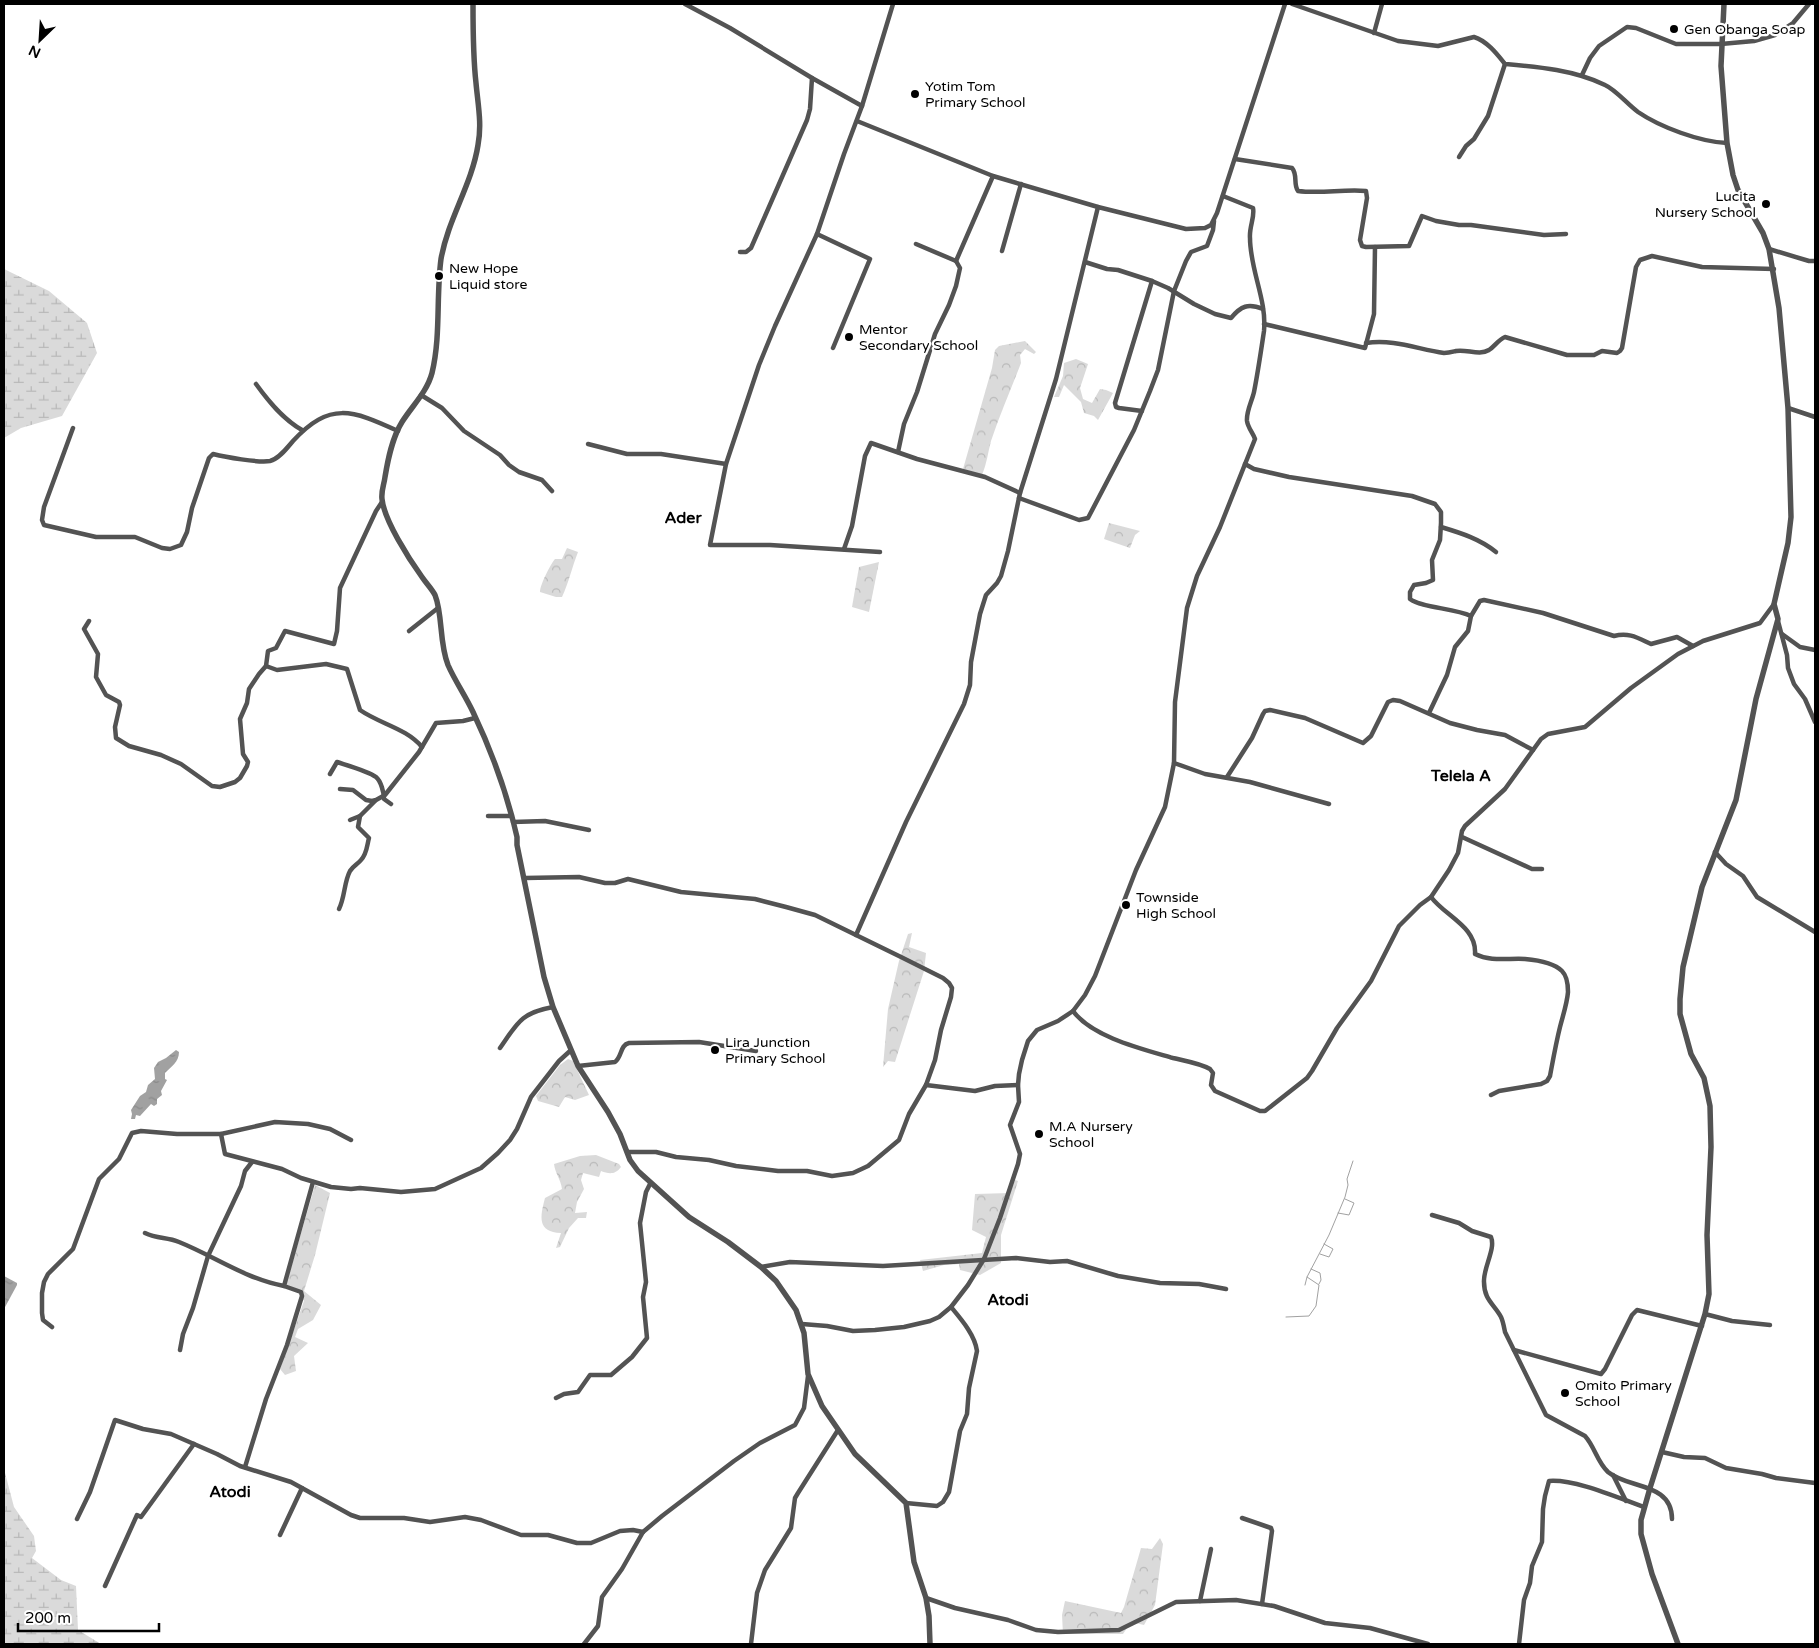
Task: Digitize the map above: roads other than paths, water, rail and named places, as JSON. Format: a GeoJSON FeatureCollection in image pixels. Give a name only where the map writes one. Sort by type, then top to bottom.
{"type":"FeatureCollection","features":[{"type":"Feature","properties":{"kind":"street"},"geometry":{"type":"LineString","coordinates":[[473,4],[472,34],[481,119],[480,134],[475,159],[455,211],[443,251],[439,276],[434,360],[430,380],[398,431],[387,465],[382,502],[401,544],[434,593],[438,608],[444,655],[475,718],[503,783],[525,878],[540,963],[553,1007],[570,1051],[608,1112],[620,1134],[626,1152],[638,1172],[689,1217],[728,1242],[776,1281],[796,1310],[802,1324],[808,1374],[804,1408],[795,1425],[760,1443],[740,1457],[643,1532],[622,1569],[602,1597],[598,1626],[584,1644]]}},
{"type":"Feature","properties":{"kind":"street"},"geometry":{"type":"LineString","coordinates":[[685,4],[862,106]]}},
{"type":"Feature","properties":{"kind":"street"},"geometry":{"type":"LineString","coordinates":[[880,552],[844,549],[710,545],[726,464],[769,339],[818,234],[842,159],[862,106],[893,4]]}},
{"type":"Feature","properties":{"kind":"street"},"geometry":{"type":"LineString","coordinates":[[857,121],[993,176],[1098,207],[1186,229],[1205,228],[1211,225],[1214,220],[1223,196],[1285,4]]}},
{"type":"Feature","properties":{"kind":"street"},"geometry":{"type":"LineString","coordinates":[[1292,4],[1398,41],[1430,46],[1446,44],[1474,36],[1483,41],[1496,53],[1504,64],[1582,75],[1609,87],[1627,103],[1650,119],[1706,141],[1727,143]]}},
{"type":"Feature","properties":{"kind":"street"},"geometry":{"type":"LineString","coordinates":[[1374,33],[1382,4]]}},
{"type":"Feature","properties":{"kind":"street"},"geometry":{"type":"LineString","coordinates":[[1073,1011],[1086,1025],[1103,1034],[1210,1069],[1213,1073],[1211,1085],[1215,1091],[1260,1111],[1265,1111],[1307,1078],[1337,1028],[1371,981],[1403,920],[1431,897],[1452,864],[1458,853],[1462,831],[1467,823],[1505,789],[1540,739],[1548,734],[1585,726],[1631,688],[1678,654],[1693,646],[1760,623],[1774,604],[1788,543],[1791,517],[1788,408],[1774,269],[1763,233],[1735,182],[1727,143],[1721,66],[1724,4]]}},
{"type":"Feature","properties":{"kind":"street"},"geometry":{"type":"LineString","coordinates":[[1582,75],[1590,58],[1599,46],[1627,27],[1636,28],[1676,44],[1721,44],[1754,41],[1775,35],[1796,21],[1809,4]]}},
{"type":"Feature","properties":{"kind":"street"},"geometry":{"type":"LineString","coordinates":[[1459,158],[1467,145],[1474,139],[1488,116],[1504,64]]}},
{"type":"Feature","properties":{"kind":"street"},"geometry":{"type":"LineString","coordinates":[[740,252],[746,252],[751,248],[807,120],[810,109],[812,78]]}},
{"type":"Feature","properties":{"kind":"street"},"geometry":{"type":"LineString","coordinates":[[1235,159],[1293,169],[1298,191],[1366,191],[1368,198],[1360,242],[1362,246],[1366,247],[1409,246],[1422,216],[1436,221],[1459,225],[1544,235],[1566,234]]}},
{"type":"Feature","properties":{"kind":"street"},"geometry":{"type":"LineString","coordinates":[[956,261],[993,176]]}},
{"type":"Feature","properties":{"kind":"street"},"geometry":{"type":"LineString","coordinates":[[1002,252],[1022,184]]}},
{"type":"Feature","properties":{"kind":"street"},"geometry":{"type":"LineString","coordinates":[[802,1324],[854,1331],[904,1327],[930,1321],[939,1317],[951,1307],[968,1285],[984,1259],[1000,1218],[1020,1155],[1010,1125],[1020,1100],[1018,1085],[1022,1060],[1032,1036],[1037,1030],[1058,1021],[1073,1011],[1085,995],[1136,870],[1168,800],[1174,763],[1175,702],[1187,608],[1197,576],[1220,527],[1255,439],[1248,426],[1247,418],[1255,384],[1264,324],[1262,300],[1254,273],[1250,247],[1254,212],[1253,208],[1223,196]]}},
{"type":"Feature","properties":{"kind":"street"},"geometry":{"type":"LineString","coordinates":[[856,935],[906,822],[964,704],[970,685],[971,662],[980,614],[986,596],[1001,576],[1020,495],[1056,379],[1098,207]]}},
{"type":"Feature","properties":{"kind":"street"},"geometry":{"type":"LineString","coordinates":[[844,549],[852,526],[865,456],[870,444],[874,443],[917,459],[985,477],[1020,495],[1079,520],[1088,518],[1134,430],[1158,370],[1174,291],[1188,255],[1191,252],[1205,248],[1213,230],[1214,220]]}},
{"type":"Feature","properties":{"kind":"street"},"geometry":{"type":"LineString","coordinates":[[818,234],[870,259],[833,348]]}},
{"type":"Feature","properties":{"kind":"street"},"geometry":{"type":"LineString","coordinates":[[898,452],[904,424],[917,392],[920,376],[935,334],[949,306],[960,271],[959,264],[956,261],[916,244]]}},
{"type":"Feature","properties":{"kind":"street"},"geometry":{"type":"LineString","coordinates":[[1264,324],[1365,348],[1374,314],[1375,247]]}},
{"type":"Feature","properties":{"kind":"street"},"geometry":{"type":"LineString","coordinates":[[1769,249],[1809,261],[1815,261]]}},
{"type":"Feature","properties":{"kind":"street"},"geometry":{"type":"LineString","coordinates":[[1366,343],[1376,341],[1397,342],[1444,353],[1457,351],[1482,352],[1491,348],[1500,339],[1505,337],[1567,355],[1594,355],[1602,351],[1617,353],[1622,348],[1636,267],[1644,257],[1652,256],[1670,259],[1702,267],[1774,269]]}},
{"type":"Feature","properties":{"kind":"street"},"geometry":{"type":"LineString","coordinates":[[1085,262],[1152,281],[1174,291],[1194,304],[1229,318],[1237,310],[1245,306],[1263,309]]}},
{"type":"Feature","properties":{"kind":"street"},"geometry":{"type":"LineString","coordinates":[[1142,411],[1119,408],[1115,405],[1152,281]]}},
{"type":"Feature","properties":{"kind":"street"},"geometry":{"type":"LineString","coordinates":[[256,384],[289,422],[302,430]]}},
{"type":"Feature","properties":{"kind":"street"},"geometry":{"type":"LineString","coordinates":[[421,395],[442,408],[464,431],[500,455],[509,465],[519,472],[542,480],[552,492]]}},
{"type":"Feature","properties":{"kind":"street"},"geometry":{"type":"LineString","coordinates":[[1788,408],[1815,417]]}},
{"type":"Feature","properties":{"kind":"street"},"geometry":{"type":"LineString","coordinates":[[73,428],[44,507],[42,520],[44,525],[96,537],[135,537],[162,548],[170,549],[181,545],[184,540],[192,508],[209,458],[213,454],[260,461],[271,460],[283,452],[302,430],[324,416],[344,412],[380,423],[398,431]]}},
{"type":"Feature","properties":{"kind":"street"},"geometry":{"type":"LineString","coordinates":[[588,444],[627,454],[662,454],[726,464]]}},
{"type":"Feature","properties":{"kind":"street"},"geometry":{"type":"LineString","coordinates":[[1245,464],[1254,469],[1289,477],[1412,496],[1435,504],[1441,512],[1441,527],[1440,540],[1432,560],[1433,580],[1414,585],[1410,592],[1410,599],[1420,604],[1455,610],[1471,616]]}},
{"type":"Feature","properties":{"kind":"street"},"geometry":{"type":"LineString","coordinates":[[89,621],[84,629],[98,654],[96,677],[106,695],[120,705],[115,727],[116,738],[129,746],[161,755],[181,764],[212,786],[220,787],[235,782],[240,778],[248,762],[242,752],[240,719],[247,702],[249,689],[266,666],[268,651],[276,648],[285,631],[334,644],[337,631],[340,588],[382,502]]}},
{"type":"Feature","properties":{"kind":"street"},"geometry":{"type":"LineString","coordinates":[[1441,527],[1464,534],[1496,552]]}},
{"type":"Feature","properties":{"kind":"street"},"geometry":{"type":"LineString","coordinates":[[1429,713],[1447,675],[1456,647],[1468,631],[1471,616],[1480,601],[1484,600],[1543,614],[1614,636],[1622,634],[1634,635],[1651,644],[1676,636],[1693,646]]}},
{"type":"Feature","properties":{"kind":"street"},"geometry":{"type":"LineString","coordinates":[[1774,604],[1787,655],[1788,668],[1794,684],[1805,700],[1815,722]]}},
{"type":"Feature","properties":{"kind":"street"},"geometry":{"type":"LineString","coordinates":[[409,631],[438,608]]}},
{"type":"Feature","properties":{"kind":"street"},"geometry":{"type":"LineString","coordinates":[[1678,1644],[1652,1574],[1641,1527],[1644,1507],[1706,1314],[1709,1294],[1707,1235],[1711,1147],[1710,1106],[1704,1078],[1686,1041],[1680,1014],[1683,967],[1697,905],[1715,852],[1736,800],[1756,699],[1778,619]]}},
{"type":"Feature","properties":{"kind":"street"},"geometry":{"type":"LineString","coordinates":[[1782,634],[1800,647],[1815,650]]}},
{"type":"Feature","properties":{"kind":"street"},"geometry":{"type":"LineString","coordinates":[[266,666],[277,670],[326,664],[347,669],[360,710],[408,733],[422,747]]}},
{"type":"Feature","properties":{"kind":"street"},"geometry":{"type":"LineString","coordinates":[[1227,777],[1252,738],[1263,714],[1268,710],[1305,718],[1363,743],[1371,736],[1385,706],[1390,701],[1400,701],[1450,723],[1505,735],[1533,750]]}},
{"type":"Feature","properties":{"kind":"street"},"geometry":{"type":"LineString","coordinates":[[340,789],[353,790],[366,800],[384,798],[422,747],[436,722],[463,721],[475,718]]}},
{"type":"Feature","properties":{"kind":"street"},"geometry":{"type":"LineString","coordinates":[[330,774],[337,762],[376,777],[381,784],[384,798],[391,804]]}},
{"type":"Feature","properties":{"kind":"street"},"geometry":{"type":"LineString","coordinates":[[1174,763],[1205,774],[1227,777],[1329,804]]}},
{"type":"Feature","properties":{"kind":"street"},"geometry":{"type":"LineString","coordinates":[[350,820],[360,816],[376,800]]}},
{"type":"Feature","properties":{"kind":"street"},"geometry":{"type":"LineString","coordinates":[[338,909],[345,894],[349,874],[352,868],[363,858],[367,847],[369,838],[358,827],[360,816]]}},
{"type":"Feature","properties":{"kind":"street"},"geometry":{"type":"LineString","coordinates":[[488,816],[545,822],[590,830]]}},
{"type":"Feature","properties":{"kind":"street"},"geometry":{"type":"LineString","coordinates":[[1462,837],[1532,869],[1542,869]]}},
{"type":"Feature","properties":{"kind":"street"},"geometry":{"type":"LineString","coordinates":[[1715,852],[1726,864],[1744,876],[1757,897],[1815,932]]}},
{"type":"Feature","properties":{"kind":"street"},"geometry":{"type":"LineString","coordinates":[[525,878],[579,877],[605,883],[615,883],[628,879],[681,892],[755,899],[807,912],[933,972],[950,985],[951,996],[935,1060],[926,1085],[908,1118],[899,1140],[875,1162],[853,1173],[838,1176],[807,1171],[778,1171],[732,1166],[709,1160],[676,1157],[656,1152],[626,1152]]}},
{"type":"Feature","properties":{"kind":"street"},"geometry":{"type":"LineString","coordinates":[[1431,897],[1443,911],[1466,928],[1475,946],[1475,954],[1484,958],[1525,959],[1545,963],[1558,968],[1566,977],[1567,998],[1550,1076],[1547,1081],[1541,1084],[1499,1091],[1491,1095]]}},
{"type":"Feature","properties":{"kind":"street"},"geometry":{"type":"LineString","coordinates":[[500,1048],[517,1022],[539,1010],[553,1007]]}},
{"type":"Feature","properties":{"kind":"street"},"geometry":{"type":"LineString","coordinates":[[578,1066],[615,1062],[624,1045],[629,1043],[699,1042],[756,1051]]}},
{"type":"Feature","properties":{"kind":"street"},"geometry":{"type":"LineString","coordinates":[[221,1134],[225,1154],[282,1169],[313,1182],[345,1189],[360,1188],[401,1192],[435,1189],[482,1168],[490,1161],[510,1140],[531,1098],[558,1061],[570,1051]]}},
{"type":"Feature","properties":{"kind":"street"},"geometry":{"type":"LineString","coordinates":[[926,1085],[975,1091],[995,1086],[1018,1085]]}},
{"type":"Feature","properties":{"kind":"street"},"geometry":{"type":"LineString","coordinates":[[52,1327],[43,1320],[42,1293],[44,1282],[48,1274],[72,1249],[99,1179],[119,1159],[132,1133],[141,1131],[177,1134],[221,1134],[275,1122],[301,1123],[330,1129],[351,1140]]}},
{"type":"Feature","properties":{"kind":"street"},"geometry":{"type":"LineString","coordinates":[[180,1350],[183,1334],[193,1308],[208,1256],[241,1186],[245,1171],[252,1162]]}},
{"type":"Feature","properties":{"kind":"street"},"geometry":{"type":"LineString","coordinates":[[284,1286],[313,1182]]}},
{"type":"Feature","properties":{"kind":"street"},"geometry":{"type":"LineString","coordinates":[[556,1398],[564,1394],[578,1392],[591,1374],[611,1375],[632,1357],[646,1338],[643,1297],[646,1282],[640,1222],[645,1197],[650,1184]]}},
{"type":"Feature","properties":{"kind":"street"},"geometry":{"type":"LineString","coordinates":[[1432,1215],[1452,1221],[1472,1231],[1491,1236],[1492,1245],[1484,1274],[1485,1291],[1491,1304],[1501,1317],[1504,1332],[1546,1415],[1585,1436],[1590,1441],[1603,1467],[1613,1475],[1650,1488],[1672,1510],[1672,1519]]}},
{"type":"Feature","properties":{"kind":"street"},"geometry":{"type":"LineString","coordinates":[[145,1232],[154,1237],[178,1241],[239,1271],[301,1292],[302,1296],[287,1345],[266,1399],[245,1467]]}},
{"type":"Feature","properties":{"kind":"street"},"geometry":{"type":"LineString","coordinates":[[761,1267],[790,1262],[883,1266],[1016,1258],[1050,1262],[1067,1261],[1118,1276],[1160,1283],[1199,1284],[1226,1289]]}},
{"type":"Feature","properties":{"kind":"street"},"geometry":{"type":"LineString","coordinates":[[906,1503],[940,1505],[945,1500],[952,1485],[954,1458],[960,1431],[967,1414],[969,1388],[977,1351],[967,1328],[951,1307]]}},
{"type":"Feature","properties":{"kind":"street"},"geometry":{"type":"LineString","coordinates":[[1514,1350],[1601,1374],[1632,1315],[1637,1310],[1702,1326]]}},
{"type":"Feature","properties":{"kind":"street"},"geometry":{"type":"LineString","coordinates":[[1706,1314],[1732,1321],[1770,1325]]}},
{"type":"Feature","properties":{"kind":"street"},"geometry":{"type":"LineString","coordinates":[[808,1374],[822,1406],[855,1454],[906,1503],[914,1562],[926,1598],[930,1644]]}},
{"type":"Feature","properties":{"kind":"street"},"geometry":{"type":"LineString","coordinates":[[77,1520],[90,1492],[116,1420],[143,1429],[172,1434],[245,1467],[292,1482],[360,1518],[404,1518],[430,1522],[465,1517],[481,1520],[521,1535],[548,1535],[577,1543],[592,1542],[620,1532],[633,1530],[643,1532]]}},
{"type":"Feature","properties":{"kind":"street"},"geometry":{"type":"LineString","coordinates":[[751,1644],[756,1600],[765,1570],[791,1528],[795,1498],[838,1430]]}},
{"type":"Feature","properties":{"kind":"street"},"geometry":{"type":"LineString","coordinates":[[105,1586],[137,1515],[141,1517],[194,1444]]}},
{"type":"Feature","properties":{"kind":"street"},"geometry":{"type":"LineString","coordinates":[[1662,1452],[1705,1458],[1726,1468],[1776,1478],[1815,1483]]}},
{"type":"Feature","properties":{"kind":"street"},"geometry":{"type":"LineString","coordinates":[[1613,1475],[1626,1501]]}},
{"type":"Feature","properties":{"kind":"street"},"geometry":{"type":"LineString","coordinates":[[1520,1644],[1524,1600],[1530,1583],[1532,1566],[1542,1542],[1545,1496],[1550,1481],[1557,1480],[1576,1484],[1644,1507]]}},
{"type":"Feature","properties":{"kind":"street"},"geometry":{"type":"LineString","coordinates":[[280,1535],[302,1488]]}},
{"type":"Feature","properties":{"kind":"street"},"geometry":{"type":"LineString","coordinates":[[1242,1518],[1271,1528],[1272,1531],[1262,1604]]}},
{"type":"Feature","properties":{"kind":"street"},"geometry":{"type":"LineString","coordinates":[[1200,1601],[1211,1549]]}},
{"type":"Feature","properties":{"kind":"street"},"geometry":{"type":"LineString","coordinates":[[926,1598],[1008,1620],[1036,1630],[1058,1632],[1119,1630],[1176,1602],[1236,1600],[1289,1610],[1326,1623],[1370,1628],[1428,1644]]}},
{"type":"Feature","properties":{"kind":"water"},"geometry":{"type":"Polygon","coordinates":[[[176,1050],[179,1052],[178,1059],[165,1073],[165,1079],[167,1080],[161,1091],[162,1095],[157,1099],[157,1104],[154,1106],[151,1104],[140,1116],[136,1115],[135,1119],[131,1119],[131,1110],[140,1096],[146,1092],[148,1085],[155,1079],[154,1068],[158,1062],[176,1050]]]}},
{"type":"Feature","properties":{"kind":"water"},"geometry":{"type":"Polygon","coordinates":[[[4,1276],[17,1283],[17,1285],[4,1309],[4,1276]]]}},
{"type":"Feature","properties":{"kind":"waterway"},"geometry":{"type":"LineString","coordinates":[[1286,1317],[1309,1316],[1316,1306],[1319,1285],[1307,1277],[1329,1235],[1345,1197],[1348,1185],[1347,1179],[1353,1161]]}},
{"type":"Feature","properties":{"kind":"waterway"},"geometry":{"type":"LineString","coordinates":[[1338,1213],[1349,1215],[1354,1203],[1345,1199]]}},
{"type":"Feature","properties":{"kind":"waterway"},"geometry":{"type":"LineString","coordinates":[[1320,1254],[1329,1257],[1333,1249],[1324,1244]]}},
{"type":"Feature","properties":{"kind":"waterway"},"geometry":{"type":"LineString","coordinates":[[1311,1269],[1320,1273],[1321,1280],[1319,1284]]}},
{"type":"Feature","properties":{"kind":"waterway"},"geometry":{"type":"LineString","coordinates":[[1305,1285],[1307,1277]]}},
{"type":"Feature","properties":{"kind":"place","name":"Gen Obanga Soap"},"geometry":{"type":"Point","coordinates":[1674,29]}},
{"type":"Feature","properties":{"kind":"place","name":"Yotim Tom Primary School"},"geometry":{"type":"Point","coordinates":[915,94]}},
{"type":"Feature","properties":{"kind":"place","name":"Lucita Nursery School"},"geometry":{"type":"Point","coordinates":[1766,204]}},
{"type":"Feature","properties":{"kind":"place","name":"New Hope Liquid store"},"geometry":{"type":"Point","coordinates":[439,276]}},
{"type":"Feature","properties":{"kind":"place","name":"Mentor Secondary School"},"geometry":{"type":"Point","coordinates":[849,337]}},
{"type":"Feature","properties":{"kind":"place","name":"Townside High School"},"geometry":{"type":"Point","coordinates":[1126,905]}},
{"type":"Feature","properties":{"kind":"place","name":"Lira Junction Primary School"},"geometry":{"type":"Point","coordinates":[715,1050]}},
{"type":"Feature","properties":{"kind":"place","name":"M.A Nursery School"},"geometry":{"type":"Point","coordinates":[1039,1134]}},
{"type":"Feature","properties":{"kind":"place","name":"Omito Primary School"},"geometry":{"type":"Point","coordinates":[1565,1393]}},
{"type":"Feature","properties":{"kind":"district","name":"Ader"},"geometry":{"type":"Point","coordinates":[683,517]}},
{"type":"Feature","properties":{"kind":"district","name":"Telela A"},"geometry":{"type":"Point","coordinates":[1461,775]}},
{"type":"Feature","properties":{"kind":"district","name":"Atodi"},"geometry":{"type":"Point","coordinates":[1008,1299]}},
{"type":"Feature","properties":{"kind":"district","name":"Atodi"},"geometry":{"type":"Point","coordinates":[230,1491]}}]}
